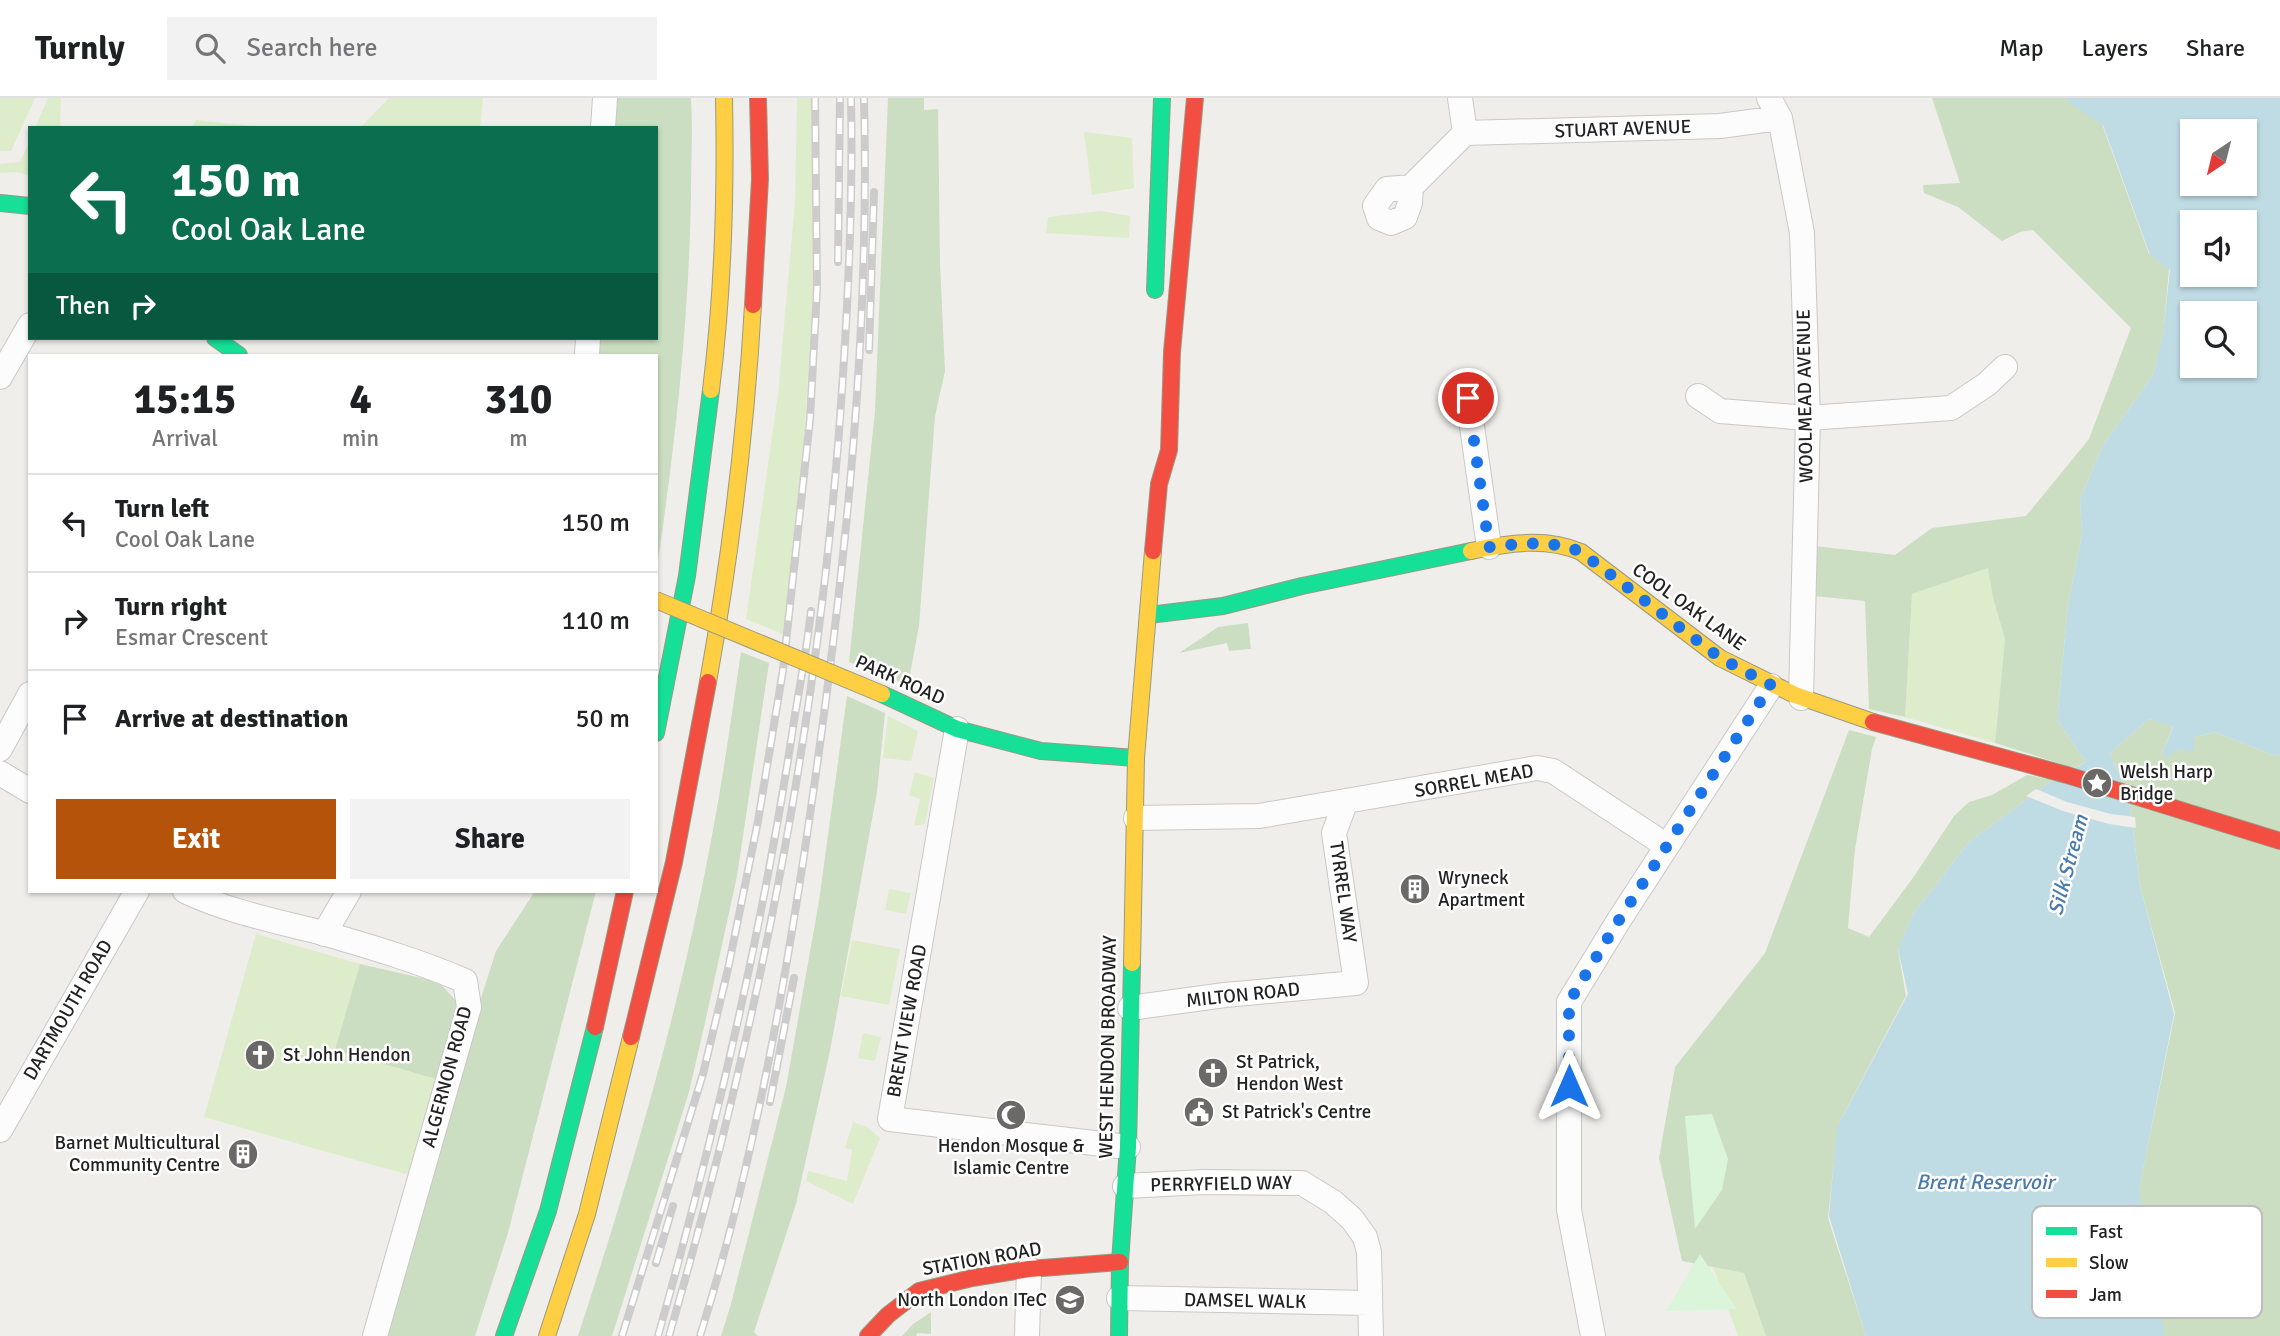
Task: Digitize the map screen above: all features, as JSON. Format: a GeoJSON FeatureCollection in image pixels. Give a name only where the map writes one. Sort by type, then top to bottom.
{"type":"FeatureCollection","features":[{"type":"Feature","properties":{"kind":"main road"},"geometry":{"type":"LineString","coordinates":[[708,98],[708,198]]}},
{"type":"Feature","properties":{"kind":"main road"},"geometry":{"type":"LineString","coordinates":[[658,723],[687,576],[718,336],[724,98]]}},
{"type":"Feature","properties":{"kind":"main road"},"geometry":{"type":"LineString","coordinates":[[547,1336],[587,1214],[671,875],[721,609],[751,335],[760,179],[758,98]]}},
{"type":"Feature","properties":{"kind":"main road"},"geometry":{"type":"LineString","coordinates":[[1154,312],[1162,98]]}},
{"type":"Feature","properties":{"kind":"main road"},"geometry":{"type":"LineString","coordinates":[[1159,484],[1169,450],[1172,352],[1195,98]]}},
{"type":"Feature","properties":{"kind":"main road"},"geometry":{"type":"LineString","coordinates":[[0,203],[28,206]]}},
{"type":"Feature","properties":{"kind":"main road"},"geometry":{"type":"LineString","coordinates":[[693,518],[701,330]]}},
{"type":"Feature","properties":{"kind":"main road"},"geometry":{"type":"LineString","coordinates":[[1151,445],[1159,484]]}},
{"type":"Feature","properties":{"kind":"main road","name":"WEST HENDON BROADWAY"},"geometry":{"type":"LineString","coordinates":[[1119,1336],[1120,1262],[1128,1147],[1136,758],[1159,484]]}},
{"type":"Feature","properties":{"kind":"main road","name":"COOL OAK LANE"},"geometry":{"type":"LineString","coordinates":[[1149,615],[1223,606],[1301,586],[1489,547],[1544,542],[1564,545],[1581,552],[1720,658],[1801,698],[1831,710],[2048,769],[2280,841]]}},
{"type":"Feature","properties":{"kind":"main road","name":"PARK ROAD"},"geometry":{"type":"LineString","coordinates":[[658,601],[882,694],[957,729],[1041,751],[1136,758]]}},
{"type":"Feature","properties":{"kind":"main road"},"geometry":{"type":"LineString","coordinates":[[504,1336],[548,1211],[600,1006],[625,893]]}},
{"type":"Feature","properties":{"kind":"main road","name":"STATION ROAD"},"geometry":{"type":"LineString","coordinates":[[868,1336],[888,1314],[919,1291],[972,1278],[1029,1269],[1120,1262]]}},
{"type":"Feature","properties":{"kind":"street"},"geometry":{"type":"LineString","coordinates":[[603,126],[605,98]]}},
{"type":"Feature","properties":{"kind":"street"},"geometry":{"type":"LineString","coordinates":[[1411,187],[1465,133],[1460,98]]}},
{"type":"Feature","properties":{"kind":"street","name":"STUART AVENUE"},"geometry":{"type":"LineString","coordinates":[[1465,133],[1720,126],[1775,108]]}},
{"type":"Feature","properties":{"kind":"street","name":"WOOLMEAD AVENUE"},"geometry":{"type":"LineString","coordinates":[[1775,108],[1802,233],[1808,418],[1801,698]]}},
{"type":"Feature","properties":{"kind":"street"},"geometry":{"type":"LineString","coordinates":[[0,377],[28,328]]}},
{"type":"Feature","properties":{"kind":"street"},"geometry":{"type":"LineString","coordinates":[[1698,396],[1720,411],[1808,418],[1951,408],[1987,384],[2004,367]]}},
{"type":"Feature","properties":{"kind":"street"},"geometry":{"type":"LineString","coordinates":[[1468,398],[1489,547]]}},
{"type":"Feature","properties":{"kind":"street"},"geometry":{"type":"LineString","coordinates":[[1593,1336],[1569,1210],[1569,1002],[1771,685]]}},
{"type":"Feature","properties":{"kind":"street"},"geometry":{"type":"LineString","coordinates":[[0,749],[28,698]]}},
{"type":"Feature","properties":{"kind":"street","name":"BRENT VIEW ROAD"},"geometry":{"type":"LineString","coordinates":[[957,729],[890,1119],[1128,1147]]}},
{"type":"Feature","properties":{"kind":"street","name":"SORREL MEAD"},"geometry":{"type":"LineString","coordinates":[[1136,818],[1259,816],[1537,768],[1553,771],[1667,846]]}},
{"type":"Feature","properties":{"kind":"street"},"geometry":{"type":"LineString","coordinates":[[0,774],[28,790]]}},
{"type":"Feature","properties":{"kind":"street","name":"TYRREL WAY"},"geometry":{"type":"LineString","coordinates":[[1345,803],[1334,833],[1356,983]]}},
{"type":"Feature","properties":{"kind":"street","name":"DARTMOUTH ROAD"},"geometry":{"type":"LineString","coordinates":[[0,1130],[136,893]]}},
{"type":"Feature","properties":{"kind":"street","name":"ALGERNON ROAD"},"geometry":{"type":"LineString","coordinates":[[188,893],[216,906],[324,934],[430,966],[465,981],[469,1007],[375,1336]]}},
{"type":"Feature","properties":{"kind":"street"},"geometry":{"type":"LineString","coordinates":[[324,934],[348,893]]}},
{"type":"Feature","properties":{"kind":"street","name":"MILTON ROAD"},"geometry":{"type":"LineString","coordinates":[[1130,1008],[1356,983]]}},
{"type":"Feature","properties":{"kind":"street","name":"PERRYFIELD WAY"},"geometry":{"type":"LineString","coordinates":[[1125,1186],[1204,1182],[1301,1183],[1333,1202],[1352,1219],[1365,1237],[1369,1252],[1371,1336]]}},
{"type":"Feature","properties":{"kind":"street"},"geometry":{"type":"LineString","coordinates":[[1027,1336],[1029,1269]]}},
{"type":"Feature","properties":{"kind":"street","name":"DAMSEL WALK"},"geometry":{"type":"LineString","coordinates":[[1119,1298],[1370,1303]]}},
{"type":"Feature","properties":{"kind":"green space"},"geometry":{"type":"Polygon","coordinates":[[[0,98],[35,98],[11,151],[0,151],[0,98]]]}},
{"type":"Feature","properties":{"kind":"green space"},"geometry":{"type":"Polygon","coordinates":[[[48,98],[61,98],[60,126],[36,126],[48,98]]]}},
{"type":"Feature","properties":{"kind":"green space"},"geometry":{"type":"Polygon","coordinates":[[[389,98],[483,98],[480,126],[362,126],[389,98]]]}},
{"type":"Feature","properties":{"kind":"green space"},"geometry":{"type":"Polygon","coordinates":[[[612,98],[691,98],[690,242],[684,337],[658,559],[658,354],[596,354],[598,340],[658,340],[658,126],[611,126],[612,98]]]}},
{"type":"Feature","properties":{"kind":"green space"},"geometry":{"type":"Polygon","coordinates":[[[797,98],[811,98],[815,257],[804,440],[783,634],[746,619],[778,394],[795,202],[797,98]]]}},
{"type":"Feature","properties":{"kind":"green space"},"geometry":{"type":"Polygon","coordinates":[[[888,98],[924,98],[924,110],[938,109],[940,263],[945,371],[935,416],[919,626],[908,685],[849,662],[875,411],[888,98]]]}},
{"type":"Feature","properties":{"kind":"green space"},"geometry":{"type":"Polygon","coordinates":[[[1932,98],[2066,98],[2102,124],[2149,254],[2169,269],[2163,338],[2153,375],[2102,447],[2080,500],[2082,535],[2068,605],[2057,720],[2086,762],[2074,768],[1995,743],[2005,639],[1993,598],[1988,568],[1912,594],[1905,717],[1869,709],[1865,601],[1803,595],[1806,545],[1895,555],[1932,528],[2026,516],[2089,439],[2131,328],[2033,230],[2020,232],[2002,241],[1958,207],[1924,193],[1923,185],[1960,183],[1932,98]]]}},
{"type":"Feature","properties":{"kind":"green space"},"geometry":{"type":"Polygon","coordinates":[[[196,120],[253,126],[193,126],[196,120]]]}},
{"type":"Feature","properties":{"kind":"green space"},"geometry":{"type":"Polygon","coordinates":[[[1084,132],[1132,138],[1134,188],[1092,195],[1084,132]]]}},
{"type":"Feature","properties":{"kind":"green space"},"geometry":{"type":"Polygon","coordinates":[[[28,144],[28,175],[17,172],[0,173],[0,164],[20,162],[28,144]]]}},
{"type":"Feature","properties":{"kind":"green space"},"geometry":{"type":"Polygon","coordinates":[[[1101,211],[1130,216],[1129,238],[1046,233],[1048,217],[1101,211]]]}},
{"type":"Feature","properties":{"kind":"green space"},"geometry":{"type":"Polygon","coordinates":[[[1988,568],[1993,598],[2005,639],[1995,743],[1905,717],[1912,594],[1988,568]]]}},
{"type":"Feature","properties":{"kind":"green space"},"geometry":{"type":"Polygon","coordinates":[[[1248,623],[1251,649],[1229,651],[1227,643],[1179,653],[1218,627],[1248,623]]]}},
{"type":"Feature","properties":{"kind":"green space"},"geometry":{"type":"Polygon","coordinates":[[[741,652],[769,663],[737,876],[689,1092],[612,1336],[578,1336],[618,1211],[671,1022],[701,894],[741,652]]]}},
{"type":"Feature","properties":{"kind":"green space"},"geometry":{"type":"Polygon","coordinates":[[[847,696],[885,713],[877,792],[830,1051],[796,1204],[754,1332],[758,1336],[721,1336],[786,1087],[819,901],[847,696]]]}},
{"type":"Feature","properties":{"kind":"green space"},"geometry":{"type":"Polygon","coordinates":[[[888,716],[918,731],[911,761],[883,758],[888,716]]]}},
{"type":"Feature","properties":{"kind":"green space"},"geometry":{"type":"Polygon","coordinates":[[[2149,719],[2173,726],[2162,754],[2178,749],[2195,737],[2215,732],[2275,756],[2280,754],[2280,1336],[2164,1336],[2161,1318],[2262,1318],[2262,1206],[2140,1206],[2138,1193],[2175,1013],[2140,886],[2129,799],[2110,753],[2149,719]]]}},
{"type":"Feature","properties":{"kind":"green space"},"geometry":{"type":"Polygon","coordinates":[[[1849,730],[1876,737],[1855,849],[1848,928],[1869,937],[1954,816],[1969,802],[1992,795],[2027,775],[2053,780],[1969,842],[1913,914],[1898,950],[1906,996],[1838,1125],[1828,1218],[1866,1336],[1766,1336],[1744,1273],[1682,1261],[1659,1158],[1675,1067],[1765,953],[1849,730]]]}},
{"type":"Feature","properties":{"kind":"green space"},"geometry":{"type":"Polygon","coordinates":[[[915,772],[934,778],[925,824],[914,826],[920,799],[909,795],[915,772]]]}},
{"type":"Feature","properties":{"kind":"green space"},"geometry":{"type":"Polygon","coordinates":[[[889,889],[911,893],[906,914],[885,910],[889,889]]]}},
{"type":"Feature","properties":{"kind":"green space"},"geometry":{"type":"Polygon","coordinates":[[[534,893],[595,893],[508,1233],[475,1336],[383,1336],[455,1080],[496,951],[534,893]]]}},
{"type":"Feature","properties":{"kind":"green space"},"geometry":{"type":"Polygon","coordinates":[[[256,934],[360,964],[336,1050],[436,1079],[409,1175],[204,1117],[256,934]]]}},
{"type":"Feature","properties":{"kind":"green space"},"geometry":{"type":"Polygon","coordinates":[[[852,940],[900,949],[889,1005],[841,996],[852,940]]]}},
{"type":"Feature","properties":{"kind":"green space"},"geometry":{"type":"Polygon","coordinates":[[[360,964],[439,982],[457,1002],[436,1079],[335,1050],[360,964]]]}},
{"type":"Feature","properties":{"kind":"green space"},"geometry":{"type":"Polygon","coordinates":[[[863,1033],[881,1037],[875,1061],[858,1058],[863,1033]]]}},
{"type":"Feature","properties":{"kind":"green space"},"geometry":{"type":"Polygon","coordinates":[[[1712,1114],[1728,1159],[1722,1190],[1695,1229],[1685,1116],[1712,1114]]]}},
{"type":"Feature","properties":{"kind":"green space"},"geometry":{"type":"Polygon","coordinates":[[[853,1122],[867,1127],[880,1138],[853,1204],[806,1181],[808,1171],[847,1181],[852,1150],[845,1148],[853,1122]]]}},
{"type":"Feature","properties":{"kind":"green space"},"geometry":{"type":"Polygon","coordinates":[[[1700,1254],[1737,1309],[1666,1311],[1700,1254]]]}},
{"type":"Feature","properties":{"kind":"green space"},"geometry":{"type":"Polygon","coordinates":[[[1713,1267],[1744,1273],[1766,1336],[1738,1336],[1713,1267]]]}},
{"type":"Feature","properties":{"kind":"green space"},"geometry":{"type":"Polygon","coordinates":[[[931,1312],[931,1334],[902,1336],[913,1324],[931,1312]]]}},
{"type":"Feature","properties":{"kind":"water","name":"Brent Reservoir"},"geometry":{"type":"Polygon","coordinates":[[[2066,98],[2280,98],[2280,754],[2275,756],[2215,732],[2195,737],[2193,752],[2179,749],[2167,757],[2162,754],[2173,727],[2149,719],[2110,753],[2129,799],[2140,886],[2174,1014],[2139,1189],[2142,1206],[2032,1206],[2032,1318],[2162,1318],[2165,1336],[1866,1336],[1829,1216],[1837,1127],[1908,994],[1898,949],[1913,914],[1969,842],[2053,780],[2086,762],[2057,720],[2068,605],[2082,535],[2080,500],[2102,447],[2153,375],[2163,335],[2170,270],[2150,255],[2103,125],[2066,101],[2066,98]]]}},
{"type":"Feature","properties":{"kind":"pier"},"geometry":{"type":"Polygon","coordinates":[[[2036,789],[2067,802],[2111,814],[2135,817],[2136,828],[2109,824],[2063,811],[2026,796],[2036,789]]]}},
{"type":"Feature","properties":{"kind":"railway"},"geometry":{"type":"LineString","coordinates":[[622,1336],[703,1074],[728,969],[758,821],[783,670],[810,419],[817,288],[815,98]]}},
{"type":"Feature","properties":{"kind":"railway"},"geometry":{"type":"LineString","coordinates":[[838,262],[840,98]]}},
{"type":"Feature","properties":{"kind":"railway"},"geometry":{"type":"LineString","coordinates":[[669,1336],[732,1100],[759,980],[803,740],[834,497],[850,237],[851,98]]}},
{"type":"Feature","properties":{"kind":"railway"},"geometry":{"type":"LineString","coordinates":[[700,1336],[737,1203],[767,1067],[792,931],[825,708],[845,534],[859,360],[865,185],[864,98]]}},
{"type":"Feature","properties":{"kind":"railway"},"geometry":{"type":"LineString","coordinates":[[869,350],[874,192]]}},
{"type":"Feature","properties":{"kind":"railway"},"geometry":{"type":"LineString","coordinates":[[658,1336],[736,1031],[782,799],[811,611]]}},
{"type":"Feature","properties":{"kind":"railway"},"geometry":{"type":"LineString","coordinates":[[770,1102],[794,978]]}},
{"type":"Feature","properties":{"kind":"railway"},"geometry":{"type":"LineString","coordinates":[[656,1263],[673,1206]]}},
{"type":"Feature","properties":{"kind":"traffic: fast"},"geometry":{"type":"LineString","coordinates":[[1155,290],[1162,98]]}},
{"type":"Feature","properties":{"kind":"traffic: fast"},"geometry":{"type":"LineString","coordinates":[[0,203],[28,206]]}},
{"type":"Feature","properties":{"kind":"traffic: fast"},"geometry":{"type":"LineString","coordinates":[[218,340],[238,354]]}},
{"type":"Feature","properties":{"kind":"traffic: fast"},"geometry":{"type":"LineString","coordinates":[[658,723],[687,576],[711,390]]}},
{"type":"Feature","properties":{"kind":"traffic: fast"},"geometry":{"type":"LineString","coordinates":[[1149,615],[1223,606],[1302,586],[1471,551]]}},
{"type":"Feature","properties":{"kind":"traffic: fast"},"geometry":{"type":"LineString","coordinates":[[882,694],[957,729],[1041,751],[1136,758]]}},
{"type":"Feature","properties":{"kind":"traffic: fast"},"geometry":{"type":"LineString","coordinates":[[1119,1336],[1120,1262],[1128,1147],[1132,963]]}},
{"type":"Feature","properties":{"kind":"traffic: fast"},"geometry":{"type":"LineString","coordinates":[[504,1336],[548,1211],[595,1027]]}},
{"type":"Feature","properties":{"kind":"traffic: slow"},"geometry":{"type":"LineString","coordinates":[[711,390],[723,244],[724,98]]}},
{"type":"Feature","properties":{"kind":"traffic: slow"},"geometry":{"type":"LineString","coordinates":[[708,682],[736,494],[753,305]]}},
{"type":"Feature","properties":{"kind":"traffic: slow"},"geometry":{"type":"LineString","coordinates":[[1471,551],[1512,544],[1540,543],[1581,552],[1720,658],[1795,695],[1873,722]]}},
{"type":"Feature","properties":{"kind":"traffic: slow"},"geometry":{"type":"LineString","coordinates":[[1132,963],[1136,758],[1153,551]]}},
{"type":"Feature","properties":{"kind":"traffic: slow"},"geometry":{"type":"LineString","coordinates":[[658,601],[882,694]]}},
{"type":"Feature","properties":{"kind":"traffic: slow"},"geometry":{"type":"LineString","coordinates":[[547,1336],[587,1214],[631,1037]]}},
{"type":"Feature","properties":{"kind":"traffic: jam"},"geometry":{"type":"LineString","coordinates":[[753,305],[760,179],[758,98]]}},
{"type":"Feature","properties":{"kind":"traffic: jam"},"geometry":{"type":"LineString","coordinates":[[1153,551],[1159,484],[1169,450],[1172,352],[1195,98]]}},
{"type":"Feature","properties":{"kind":"traffic: jam"},"geometry":{"type":"LineString","coordinates":[[631,1037],[674,862],[708,682]]}},
{"type":"Feature","properties":{"kind":"traffic: jam"},"geometry":{"type":"LineString","coordinates":[[1873,722],[2067,775],[2280,841]]}},
{"type":"Feature","properties":{"kind":"traffic: jam"},"geometry":{"type":"LineString","coordinates":[[595,1027],[625,893]]}},
{"type":"Feature","properties":{"kind":"traffic: jam"},"geometry":{"type":"LineString","coordinates":[[868,1336],[888,1315],[919,1291],[972,1278],[1029,1269],[1120,1262]]}},
{"type":"Feature","properties":{"kind":"place","name":"Welsh Harp Bridge"},"geometry":{"type":"Point","coordinates":[2097,783]}},
{"type":"Feature","properties":{"kind":"place","name":"Wryneck Apartment"},"geometry":{"type":"Point","coordinates":[1415,889]}},
{"type":"Feature","properties":{"kind":"place","name":"St John Hendon"},"geometry":{"type":"Point","coordinates":[260,1055]}},
{"type":"Feature","properties":{"kind":"place","name":"St Patrick, Hendon West"},"geometry":{"type":"Point","coordinates":[1213,1073]}},
{"type":"Feature","properties":{"kind":"place","name":"St Patrick's Centre"},"geometry":{"type":"Point","coordinates":[1199,1112]}},
{"type":"Feature","properties":{"kind":"place","name":"Hendon Mosque & Islamic Centre"},"geometry":{"type":"Point","coordinates":[1011,1115]}},
{"type":"Feature","properties":{"kind":"place","name":"Barnet Multicultural Community Centre"},"geometry":{"type":"Point","coordinates":[243,1154]}},
{"type":"Feature","properties":{"kind":"place","name":"North London ITeC"},"geometry":{"type":"Point","coordinates":[1070,1300]}},
{"type":"Feature","properties":{"kind":"route"},"geometry":{"type":"LineString","coordinates":[[1468,398],[1489,547],[1544,542],[1564,545],[1581,552],[1720,658],[1771,685],[1569,1002],[1569,1086]]}},
{"type":"Feature","properties":{"kind":"water label","name":"Silk Stream"},"geometry":{"type":"Point","coordinates":[2068,865]}}]}
